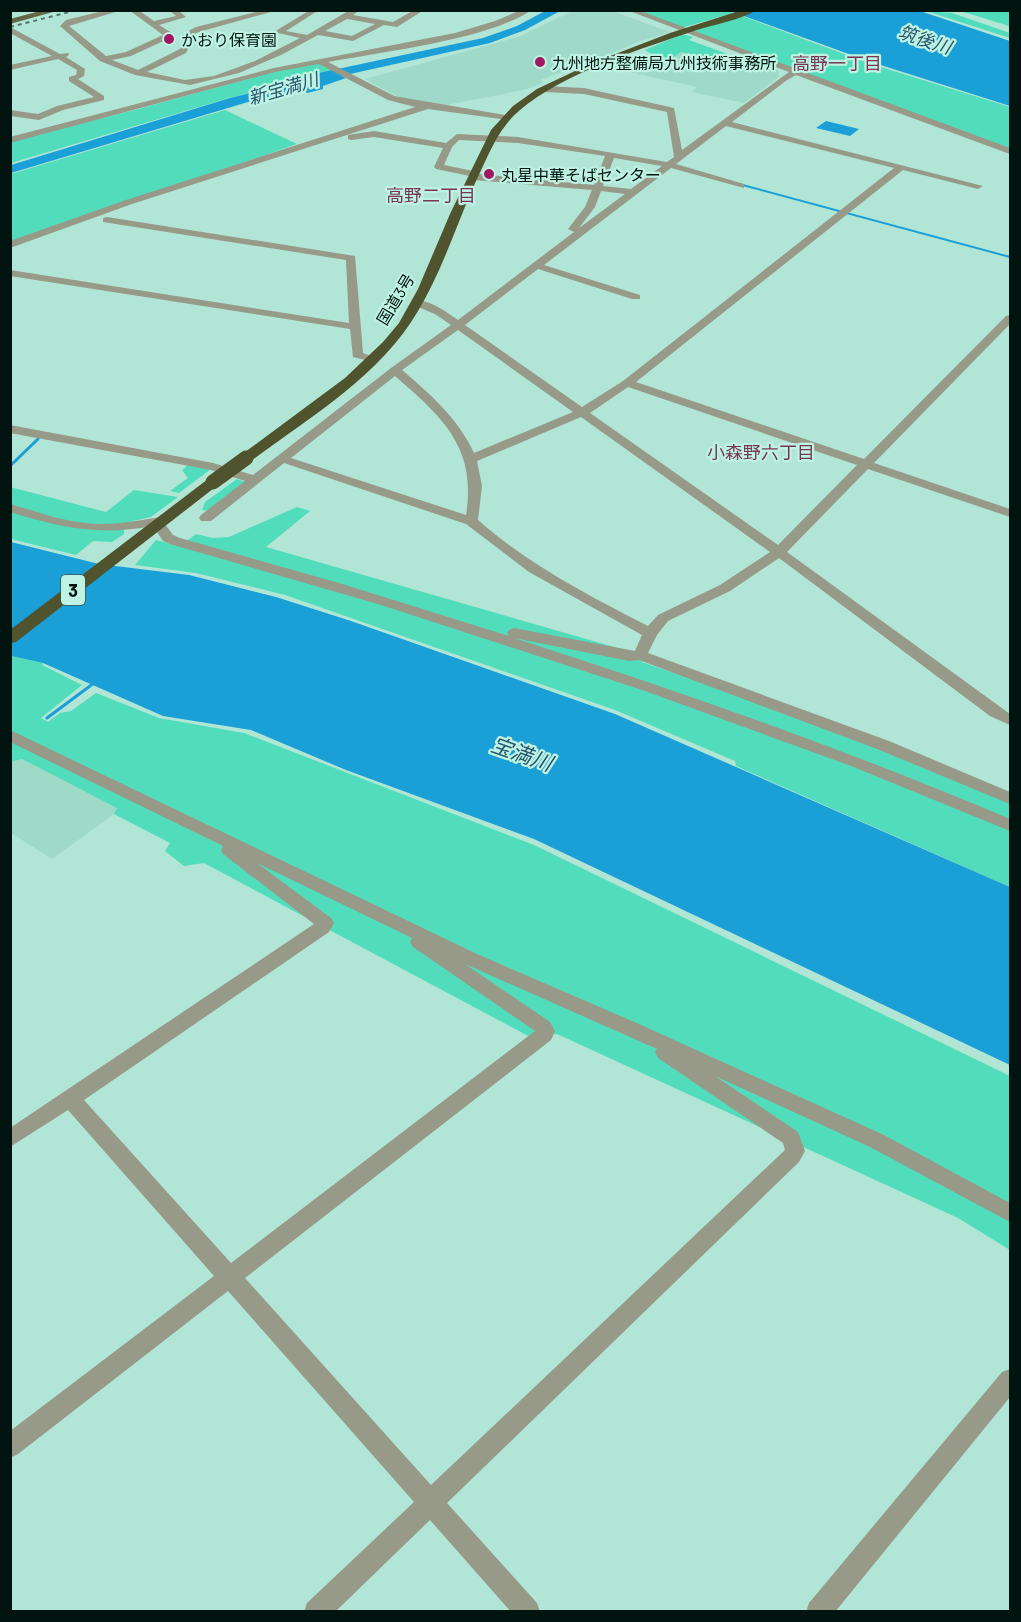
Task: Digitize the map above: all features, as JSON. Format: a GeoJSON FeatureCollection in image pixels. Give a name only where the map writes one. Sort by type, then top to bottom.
{"type":"FeatureCollection","features":[{"type":"Feature","properties":{"kind":"highway","name":"国道3号"},"geometry":{"type":"LineString","coordinates":[[10,638],[213,482],[343,387],[373,359],[403,326],[417,303],[491,139],[505,118],[544,89],[634,49],[753,10]]}},
{"type":"Feature","properties":{"kind":"main road"},"geometry":{"type":"LineString","coordinates":[[10,22],[56,10]]}},
{"type":"Feature","properties":{"kind":"street"},"geometry":{"type":"LineString","coordinates":[[119,10],[69,22],[64,26],[103,59],[138,73],[177,81],[198,81],[252,65],[357,10]]}},
{"type":"Feature","properties":{"kind":"street"},"geometry":{"type":"LineString","coordinates":[[103,59],[128,54],[169,34],[132,10]]}},
{"type":"Feature","properties":{"kind":"street"},"geometry":{"type":"LineString","coordinates":[[153,24],[182,17],[172,10]]}},
{"type":"Feature","properties":{"kind":"street"},"geometry":{"type":"LineString","coordinates":[[138,73],[183,51],[193,32],[198,29],[274,10]]}},
{"type":"Feature","properties":{"kind":"street"},"geometry":{"type":"LineString","coordinates":[[307,37],[278,32],[316,10]]}},
{"type":"Feature","properties":{"kind":"street"},"geometry":{"type":"LineString","coordinates":[[346,16],[394,26],[421,10]]}},
{"type":"Feature","properties":{"kind":"street"},"geometry":{"type":"LineString","coordinates":[[10,140],[90,116],[274,70],[431,41],[498,23],[529,10]]}},
{"type":"Feature","properties":{"kind":"street"},"geometry":{"type":"LineString","coordinates":[[630,10],[1011,151]]}},
{"type":"Feature","properties":{"kind":"street"},"geometry":{"type":"LineString","coordinates":[[256,16],[288,27]]}},
{"type":"Feature","properties":{"kind":"street"},"geometry":{"type":"LineString","coordinates":[[316,32],[356,39],[383,23]]}},
{"type":"Feature","properties":{"kind":"street"},"geometry":{"type":"LineString","coordinates":[[10,29],[62,56],[81,69],[80,76],[72,79],[116,109],[90,116]]}},
{"type":"Feature","properties":{"kind":"street"},"geometry":{"type":"LineString","coordinates":[[363,35],[378,46]]}},
{"type":"Feature","properties":{"kind":"street"},"geometry":{"type":"LineString","coordinates":[[348,39],[344,41],[351,51]]}},
{"type":"Feature","properties":{"kind":"street"},"geometry":{"type":"LineString","coordinates":[[291,45],[301,51]]}},
{"type":"Feature","properties":{"kind":"street"},"geometry":{"type":"LineString","coordinates":[[82,52],[93,50]]}},
{"type":"Feature","properties":{"kind":"street"},"geometry":{"type":"LineString","coordinates":[[10,68],[72,54]]}},
{"type":"Feature","properties":{"kind":"street"},"geometry":{"type":"LineString","coordinates":[[310,56],[391,98],[505,118]]}},
{"type":"Feature","properties":{"kind":"street"},"geometry":{"type":"LineString","coordinates":[[206,518],[395,370],[795,72]]}},
{"type":"Feature","properties":{"kind":"street"},"geometry":{"type":"LineString","coordinates":[[544,89],[584,92],[671,110],[679,157]]}},
{"type":"Feature","properties":{"kind":"street"},"geometry":{"type":"LineString","coordinates":[[10,113],[39,117],[60,108],[105,101]]}},
{"type":"Feature","properties":{"kind":"street"},"geometry":{"type":"LineString","coordinates":[[14,243],[255,160],[427,106]]}},
{"type":"Feature","properties":{"kind":"street"},"geometry":{"type":"LineString","coordinates":[[725,123],[978,186]]}},
{"type":"Feature","properties":{"kind":"street"},"geometry":{"type":"LineString","coordinates":[[347,138],[374,134],[448,146]]}},
{"type":"Feature","properties":{"kind":"street"},"geometry":{"type":"LineString","coordinates":[[633,192],[475,176],[439,167],[448,146],[457,137],[518,140],[669,165],[741,186]]}},
{"type":"Feature","properties":{"kind":"street"},"geometry":{"type":"LineString","coordinates":[[581,232],[573,229],[590,207],[611,154]]}},
{"type":"Feature","properties":{"kind":"street"},"geometry":{"type":"LineString","coordinates":[[470,459],[580,413],[627,383],[901,167]]}},
{"type":"Feature","properties":{"kind":"street"},"geometry":{"type":"LineString","coordinates":[[107,220],[351,258],[357,356],[373,359]]}},
{"type":"Feature","properties":{"kind":"street"},"geometry":{"type":"LineString","coordinates":[[536,266],[636,297]]}},
{"type":"Feature","properties":{"kind":"street"},"geometry":{"type":"LineString","coordinates":[[10,273],[356,327]]}},
{"type":"Feature","properties":{"kind":"street"},"geometry":{"type":"LineString","coordinates":[[417,303],[439,312],[458,325],[779,552],[996,712],[1011,720]]}},
{"type":"Feature","properties":{"kind":"street"},"geometry":{"type":"LineString","coordinates":[[640,655],[650,633],[663,618],[725,588],[779,552],[1011,318]]}},
{"type":"Feature","properties":{"kind":"street"},"geometry":{"type":"LineString","coordinates":[[395,370],[446,414],[470,459],[474,468],[471,521]]}},
{"type":"Feature","properties":{"kind":"street"},"geometry":{"type":"LineString","coordinates":[[627,383],[1011,513]]}},
{"type":"Feature","properties":{"kind":"street"},"geometry":{"type":"LineString","coordinates":[[10,429],[204,465],[255,480]]}},
{"type":"Feature","properties":{"kind":"street"},"geometry":{"type":"LineString","coordinates":[[283,459],[471,521],[495,543],[574,594],[650,633]]}},
{"type":"Feature","properties":{"kind":"street"},"geometry":{"type":"LineString","coordinates":[[10,508],[76,526],[100,528],[162,523],[168,538],[176,541],[333,584],[460,624],[746,721],[1011,825]]}},
{"type":"Feature","properties":{"kind":"street"},"geometry":{"type":"LineString","coordinates":[[460,624],[478,624],[629,656],[640,655],[862,737],[1011,798]]}},
{"type":"Feature","properties":{"kind":"street"},"geometry":{"type":"LineString","coordinates":[[10,735],[471,959],[632,1029],[877,1141],[1011,1213]]}},
{"type":"Feature","properties":{"kind":"street"},"geometry":{"type":"LineString","coordinates":[[10,1138],[323,927],[325,923],[226,848],[219,838]]}},
{"type":"Feature","properties":{"kind":"street"},"geometry":{"type":"LineString","coordinates":[[10,1446],[544,1035],[546,1031],[543,1027],[437,956],[401,926]]}},
{"type":"Feature","properties":{"kind":"street"},"geometry":{"type":"LineString","coordinates":[[316,1611],[795,1151],[791,1138],[632,1029]]}},
{"type":"Feature","properties":{"kind":"street"},"geometry":{"type":"LineString","coordinates":[[70,1098],[528,1611]]}},
{"type":"Feature","properties":{"kind":"street"},"geometry":{"type":"LineString","coordinates":[[818,1611],[1011,1380]]}},
{"type":"Feature","properties":{"kind":"shaded area"},"geometry":{"type":"Polygon","coordinates":[[[573,11],[612,11],[670,32],[638,42],[572,70],[555,74],[541,80],[543,83],[524,90],[441,106],[396,96],[365,79],[518,37],[573,11]]]}},
{"type":"Feature","properties":{"kind":"shaded area"},"geometry":{"type":"Polygon","coordinates":[[[681,52],[711,58],[736,57],[778,70],[779,77],[744,103],[692,92],[697,87],[615,69],[632,59],[650,54],[658,60],[681,52]]]}},
{"type":"Feature","properties":{"kind":"shaded area"},"geometry":{"type":"Polygon","coordinates":[[[22,759],[118,808],[114,814],[52,859],[11,833],[10,762],[22,759]]]}},
{"type":"Feature","properties":{"kind":"green space"},"geometry":{"type":"Polygon","coordinates":[[[726,10],[733,13],[681,28],[639,11],[726,10]]]}},
{"type":"Feature","properties":{"kind":"green space"},"geometry":{"type":"Polygon","coordinates":[[[926,11],[952,13],[1010,33],[1010,38],[926,11]]]}},
{"type":"Feature","properties":{"kind":"green space"},"geometry":{"type":"Polygon","coordinates":[[[960,11],[1010,11],[1010,27],[1006,25],[960,11]]]}},
{"type":"Feature","properties":{"kind":"green space"},"geometry":{"type":"Polygon","coordinates":[[[742,16],[868,63],[1010,107],[1010,149],[697,33],[695,30],[742,16]]]}},
{"type":"Feature","properties":{"kind":"green space"},"geometry":{"type":"Polygon","coordinates":[[[682,34],[693,37],[689,40],[736,57],[711,58],[681,52],[665,63],[645,50],[682,34]]]}},
{"type":"Feature","properties":{"kind":"green space"},"geometry":{"type":"Polygon","coordinates":[[[318,63],[334,71],[229,98],[11,163],[10,141],[277,71],[318,63]]]}},
{"type":"Feature","properties":{"kind":"green space"},"geometry":{"type":"Polygon","coordinates":[[[225,110],[297,144],[11,243],[11,174],[225,110]]]}},
{"type":"Feature","properties":{"kind":"green space"},"geometry":{"type":"Polygon","coordinates":[[[188,465],[211,469],[179,493],[170,491],[188,478],[182,470],[188,465]]]}},
{"type":"Feature","properties":{"kind":"green space"},"geometry":{"type":"Polygon","coordinates":[[[237,479],[248,483],[209,511],[202,510],[205,502],[237,479]]]}},
{"type":"Feature","properties":{"kind":"green space"},"geometry":{"type":"Polygon","coordinates":[[[10,487],[106,512],[134,490],[178,497],[151,517],[124,523],[124,534],[112,542],[93,541],[76,555],[11,539],[10,487]]]}},
{"type":"Feature","properties":{"kind":"green space"},"geometry":{"type":"Polygon","coordinates":[[[297,507],[310,511],[266,547],[635,653],[642,662],[822,724],[1010,801],[1010,887],[736,766],[735,761],[615,710],[285,595],[196,573],[135,565],[156,540],[180,546],[196,534],[213,538],[229,537],[297,507]]]}},
{"type":"Feature","properties":{"kind":"green space"},"geometry":{"type":"Polygon","coordinates":[[[10,656],[43,663],[42,665],[82,685],[41,718],[48,722],[60,713],[71,711],[96,693],[159,718],[244,733],[534,845],[1010,1076],[1010,1250],[958,1218],[557,1034],[532,1038],[204,863],[184,866],[165,851],[170,843],[114,814],[117,808],[22,759],[11,762],[10,656]]]}},
{"type":"Feature","properties":{"kind":"water","name":"筑後川"},"geometry":{"type":"Polygon","coordinates":[[[730,11],[920,11],[1010,41],[1010,106],[868,61],[730,11]]]}},
{"type":"Feature","properties":{"kind":"water"},"geometry":{"type":"Polygon","coordinates":[[[334,72],[346,78],[323,86],[323,89],[307,93],[300,89],[248,102],[11,173],[11,165],[230,98],[334,72]]]}},
{"type":"Feature","properties":{"kind":"water"},"geometry":{"type":"Polygon","coordinates":[[[826,121],[859,129],[850,136],[816,128],[826,121]]]}},
{"type":"Feature","properties":{"kind":"water","name":"宝満川"},"geometry":{"type":"Polygon","coordinates":[[[11,542],[99,564],[189,575],[276,597],[351,621],[615,714],[1010,887],[1010,1065],[534,839],[346,770],[251,730],[163,716],[43,663],[11,656],[11,542]]]}},
{"type":"Feature","properties":{"kind":"waterway","name":"新宝満川"},"geometry":{"type":"LineString","coordinates":[[314,78],[486,41],[521,28],[557,10]]}},
{"type":"Feature","properties":{"kind":"waterway"},"geometry":{"type":"LineString","coordinates":[[739,184],[1010,257]]}},
{"type":"Feature","properties":{"kind":"waterway"},"geometry":{"type":"LineString","coordinates":[[10,466],[38,439]]}},
{"type":"Feature","properties":{"kind":"waterway"},"geometry":{"type":"LineString","coordinates":[[47,718],[94,683]]}},
{"type":"Feature","properties":{"kind":"railway"},"geometry":{"type":"LineString","coordinates":[[10,27],[77,10]]}},
{"type":"Feature","properties":{"kind":"place","name":"かおり保育園"},"geometry":{"type":"Point","coordinates":[169,39]}},
{"type":"Feature","properties":{"kind":"place","name":"九州地方整備局九州技術事務所"},"geometry":{"type":"Point","coordinates":[540,62]}},
{"type":"Feature","properties":{"kind":"place","name":"丸星中華そばセンター"},"geometry":{"type":"Point","coordinates":[489,174]}},
{"type":"Feature","properties":{"kind":"district","name":"高野一丁目"},"geometry":{"type":"Point","coordinates":[837,63]}},
{"type":"Feature","properties":{"kind":"district","name":"高野二丁目"},"geometry":{"type":"Point","coordinates":[431,195]}},
{"type":"Feature","properties":{"kind":"district","name":"小森野六丁目"},"geometry":{"type":"Point","coordinates":[761,452]}}]}
